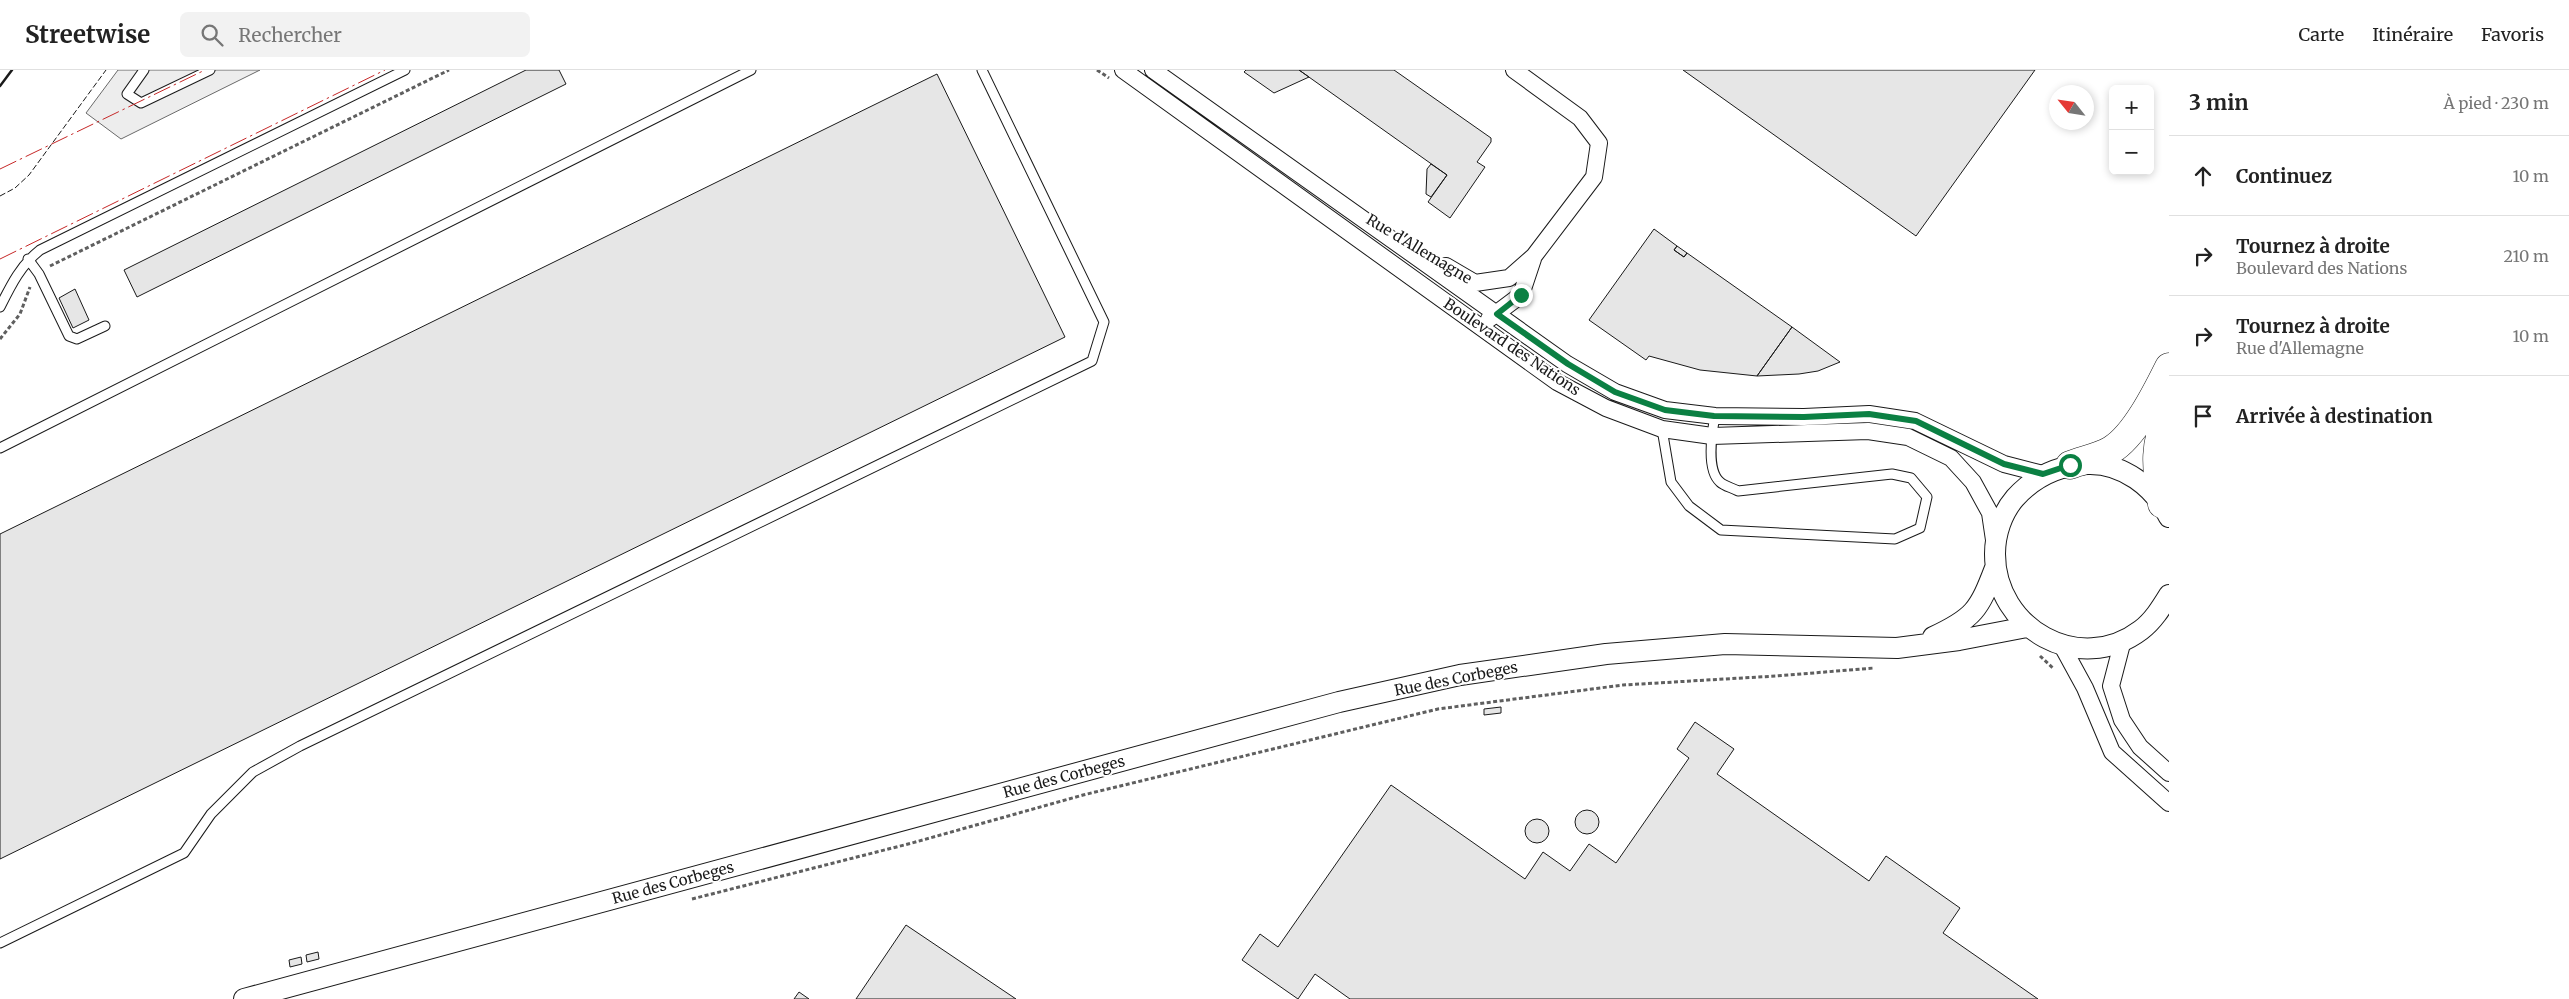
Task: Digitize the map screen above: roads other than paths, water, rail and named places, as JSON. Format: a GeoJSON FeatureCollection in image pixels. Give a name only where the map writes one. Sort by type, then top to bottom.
{"type":"FeatureCollection","features":[{"type":"Feature","properties":{"kind":"highway"},"geometry":{"type":"LineString","coordinates":[[2070,465],[2112,449],[2130,431],[2158,390],[2169,367]]}},
{"type":"Feature","properties":{"kind":"highway"},"geometry":{"type":"LineString","coordinates":[[2166,511],[2156,466],[2159,432],[2169,407]]}},
{"type":"Feature","properties":{"kind":"street","name":"Boulevard des Nations"},"geometry":{"type":"LineString","coordinates":[[1123,70],[1557,382],[1606,408],[1662,428],[1712,436],[1868,431],[1908,437],[1951,458],[1974,482],[1990,513],[1995,544]]}},
{"type":"Feature","properties":{"kind":"street","name":"Boulevard des Nations"},"geometry":{"type":"LineString","coordinates":[[1153,70],[1568,364],[1615,392],[1665,410],[1714,416],[1804,417],[1869,414],[1916,421],[2004,464],[2043,474]]}},
{"type":"Feature","properties":{"kind":"street","name":"Rue d'Allemagne"},"geometry":{"type":"LineString","coordinates":[[1331,196],[1475,283],[1509,278],[1534,256],[1594,177],[1599,143],[1580,118],[1514,70]]}},
{"type":"Feature","properties":{"kind":"street","name":"Rue d'Allemagne"},"geometry":{"type":"LineString","coordinates":[[1350,233],[1399,258],[1486,321],[1521,295],[1534,256]]}},
{"type":"Feature","properties":{"kind":"street"},"geometry":{"type":"LineString","coordinates":[[2166,511],[2149,488],[2132,476],[2112,468],[2091,464],[2070,465],[2043,474],[2025,487],[2011,504],[2000,523],[1995,544],[1995,568],[2001,590],[2012,610],[2027,627],[2043,637],[2061,644],[2082,648],[2104,646],[2123,640],[2162,617],[2169,595]]}},
{"type":"Feature","properties":{"kind":"street","name":"Rue des Corbeges"},"geometry":{"type":"LineString","coordinates":[[1897,648],[1932,638],[1963,623],[1980,606],[1995,568]]}},
{"type":"Feature","properties":{"kind":"street","name":"Rue des Corbeges"},"geometry":{"type":"LineString","coordinates":[[244,999],[1339,702],[1460,675],[1606,654],[1725,644],[1897,648],[1959,640],[2027,627]]}},
{"type":"Feature","properties":{"kind":"street"},"geometry":{"type":"LineString","coordinates":[[2123,640],[2111,686],[2122,720],[2140,747],[2169,772]]}},
{"type":"Feature","properties":{"kind":"street"},"geometry":{"type":"LineString","coordinates":[[2061,644],[2085,688],[2112,752],[2169,803]]}},
{"type":"Feature","properties":{"kind":"lane"},"geometry":{"type":"LineString","coordinates":[[144,70],[127,94],[141,103],[210,70]]}},
{"type":"Feature","properties":{"kind":"lane"},"geometry":{"type":"LineString","coordinates":[[0,307],[15,277],[28,259],[40,250],[405,70]]}},
{"type":"Feature","properties":{"kind":"lane"},"geometry":{"type":"LineString","coordinates":[[0,448],[751,70]]}},
{"type":"Feature","properties":{"kind":"lane"},"geometry":{"type":"LineString","coordinates":[[0,943],[184,853],[211,814],[253,772],[300,746],[1092,361],[1104,322],[982,70]]}},
{"type":"Feature","properties":{"kind":"lane"},"geometry":{"type":"LineString","coordinates":[[28,259],[39,274],[69,336],[77,339],[105,326]]}},
{"type":"Feature","properties":{"kind":"lane"},"geometry":{"type":"LineString","coordinates":[[1662,428],[1671,482],[1689,506],[1721,530],[1895,539],[1920,528],[1927,498],[1911,478],[1892,474],[1738,491],[1719,482],[1712,469],[1714,416]]}}]}
